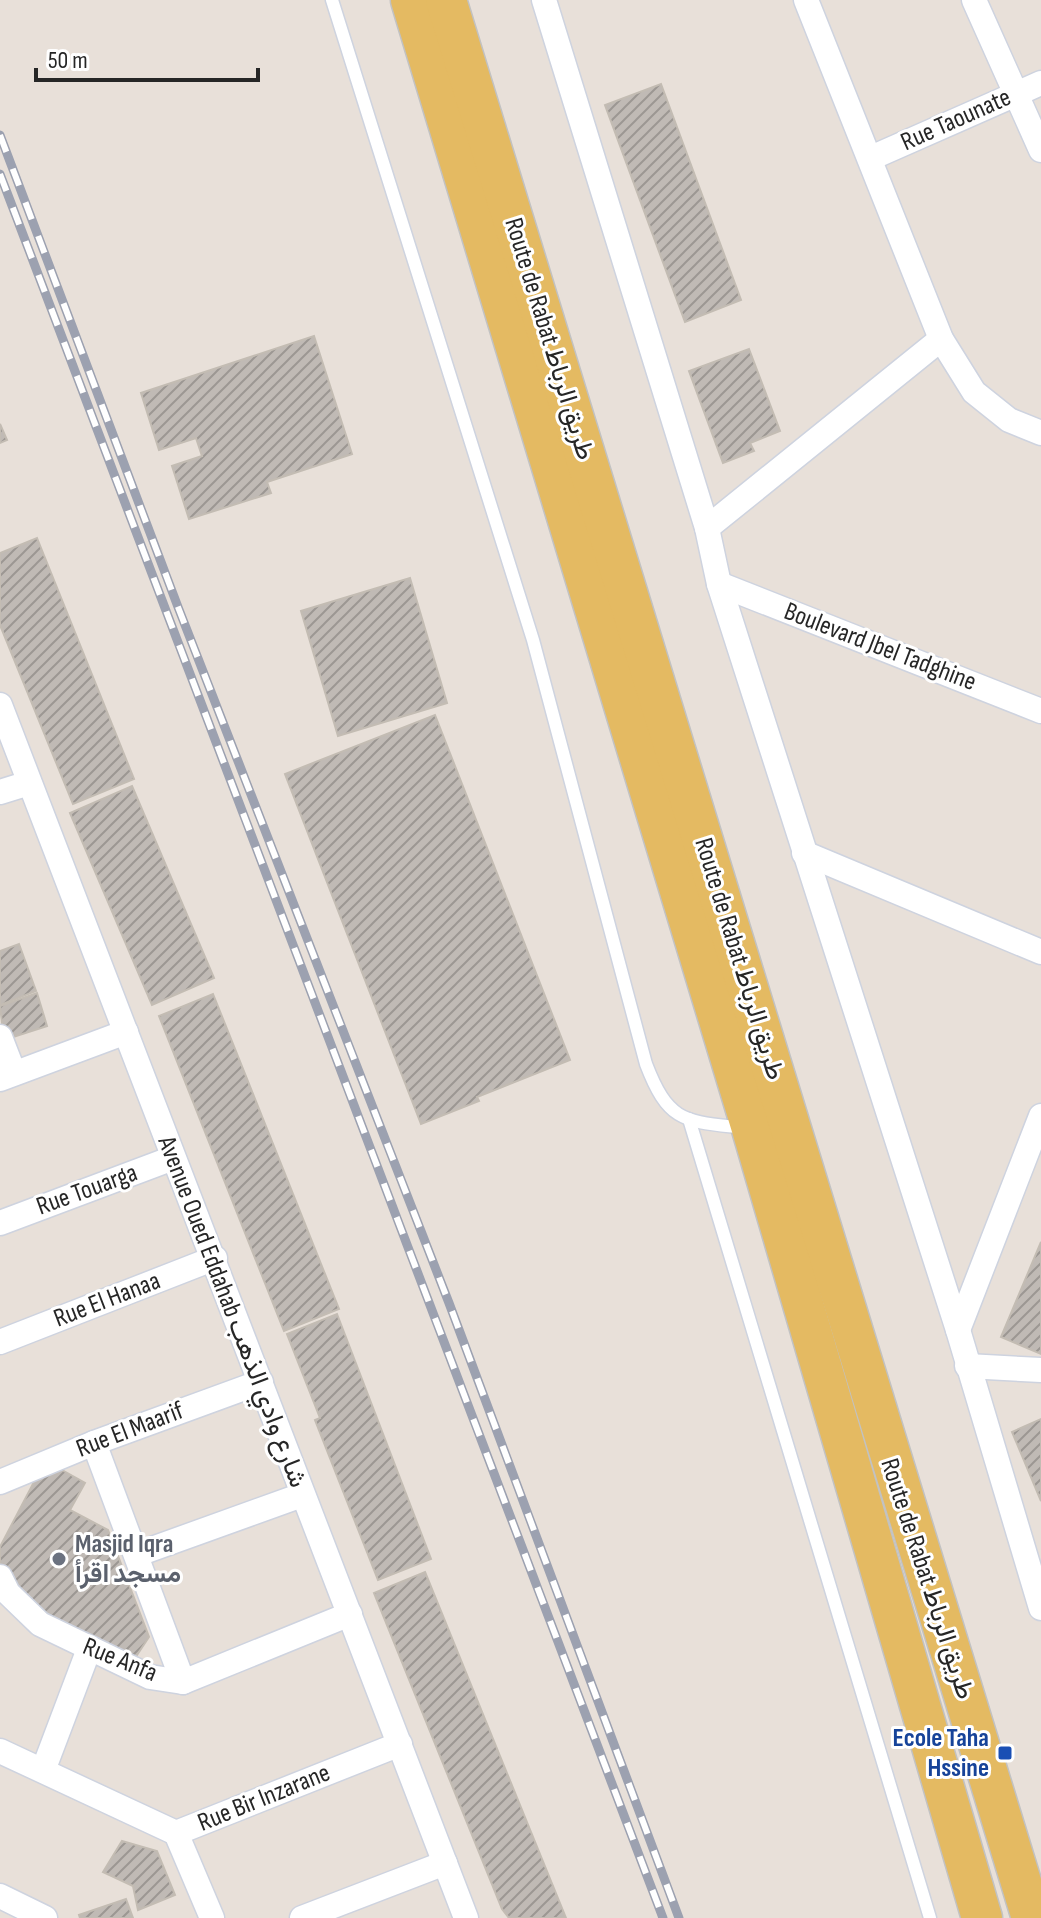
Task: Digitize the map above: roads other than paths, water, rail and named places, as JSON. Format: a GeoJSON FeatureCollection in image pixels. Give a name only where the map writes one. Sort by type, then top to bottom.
{"type":"FeatureCollection","features":[{"type":"Feature","properties":{"kind":"main road","name":"Route de Rabat طريق الرباط"},"geometry":{"type":"LineString","coordinates":[[411,0],[752,1129],[982,1918]]}},
{"type":"Feature","properties":{"kind":"main road","name":"Route de Rabat طريق الرباط"},"geometry":{"type":"LineString","coordinates":[[446,0],[1032,1918]]}},
{"type":"Feature","properties":{"kind":"street"},"geometry":{"type":"LineString","coordinates":[[544,0],[707,528],[719,584],[958,1330],[1041,1608]]}},
{"type":"Feature","properties":{"kind":"street"},"geometry":{"type":"LineString","coordinates":[[806,0],[941,339],[974,392],[1009,420],[1041,433]]}},
{"type":"Feature","properties":{"kind":"street"},"geometry":{"type":"LineString","coordinates":[[974,0],[1041,150]]}},
{"type":"Feature","properties":{"kind":"street","name":"Rue Taounate"},"geometry":{"type":"LineString","coordinates":[[871,158],[1041,83]]}},
{"type":"Feature","properties":{"kind":"street"},"geometry":{"type":"LineString","coordinates":[[707,528],[941,339]]}},
{"type":"Feature","properties":{"kind":"street","name":"Boulevard Jbel Tadghine"},"geometry":{"type":"LineString","coordinates":[[719,584],[1041,711]]}},
{"type":"Feature","properties":{"kind":"street","name":"Avenue Oued Eddahab شارع وادي الذهب"},"geometry":{"type":"LineString","coordinates":[[0,705],[466,1918]]}},
{"type":"Feature","properties":{"kind":"street"},"geometry":{"type":"LineString","coordinates":[[0,792],[29,783]]}},
{"type":"Feature","properties":{"kind":"street"},"geometry":{"type":"LineString","coordinates":[[804,853],[1041,952]]}},
{"type":"Feature","properties":{"kind":"street"},"geometry":{"type":"LineString","coordinates":[[0,1037],[7,1076],[126,1032]]}},
{"type":"Feature","properties":{"kind":"street"},"geometry":{"type":"LineString","coordinates":[[958,1330],[1041,1116]]}},
{"type":"Feature","properties":{"kind":"street","name":"Rue Touarga"},"geometry":{"type":"LineString","coordinates":[[0,1223],[173,1158]]}},
{"type":"Feature","properties":{"kind":"street","name":"Rue El Hanaa"},"geometry":{"type":"LineString","coordinates":[[0,1342],[215,1258]]}},
{"type":"Feature","properties":{"kind":"street"},"geometry":{"type":"LineString","coordinates":[[967,1366],[1041,1370]]}},
{"type":"Feature","properties":{"kind":"street","name":"Rue El Maarif"},"geometry":{"type":"LineString","coordinates":[[0,1482],[94,1443],[261,1382]]}},
{"type":"Feature","properties":{"kind":"street"},"geometry":{"type":"LineString","coordinates":[[94,1443],[138,1554],[183,1682]]}},
{"type":"Feature","properties":{"kind":"street"},"geometry":{"type":"LineString","coordinates":[[138,1554],[302,1495]]}},
{"type":"Feature","properties":{"kind":"street","name":"Rue Anfa"},"geometry":{"type":"LineString","coordinates":[[0,1577],[8,1593],[33,1618],[89,1649],[150,1677],[183,1682],[350,1614]]}},
{"type":"Feature","properties":{"kind":"street"},"geometry":{"type":"LineString","coordinates":[[44,1768],[89,1649]]}},
{"type":"Feature","properties":{"kind":"street","name":"Rue Bir Inzarane"},"geometry":{"type":"LineString","coordinates":[[1,1754],[44,1768],[176,1833],[400,1744]]}},
{"type":"Feature","properties":{"kind":"street"},"geometry":{"type":"LineString","coordinates":[[176,1833],[212,1918]]}},
{"type":"Feature","properties":{"kind":"street"},"geometry":{"type":"LineString","coordinates":[[302,1918],[338,1911],[445,1863]]}},
{"type":"Feature","properties":{"kind":"street"},"geometry":{"type":"LineString","coordinates":[[0,1896],[45,1918]]}},
{"type":"Feature","properties":{"kind":"lane"},"geometry":{"type":"LineString","coordinates":[[332,0],[533,640],[646,1064],[658,1097],[672,1113],[689,1119],[752,1129]]}},
{"type":"Feature","properties":{"kind":"lane"},"geometry":{"type":"LineString","coordinates":[[689,1119],[930,1918]]}},
{"type":"Feature","properties":{"kind":"railway"},"geometry":{"type":"LineString","coordinates":[[0,135],[178,607],[449,1303],[679,1918]]}},
{"type":"Feature","properties":{"kind":"railway"},"geometry":{"type":"LineString","coordinates":[[0,174],[663,1918]]}},
{"type":"Feature","properties":{"kind":"place","name":"Masjid Iqra مسجد اقرأ"},"geometry":{"type":"Point","coordinates":[59,1559]}},
{"type":"Feature","properties":{"kind":"place","name":"Ecole Taha Hssine"},"geometry":{"type":"Point","coordinates":[1005,1753]}}]}
